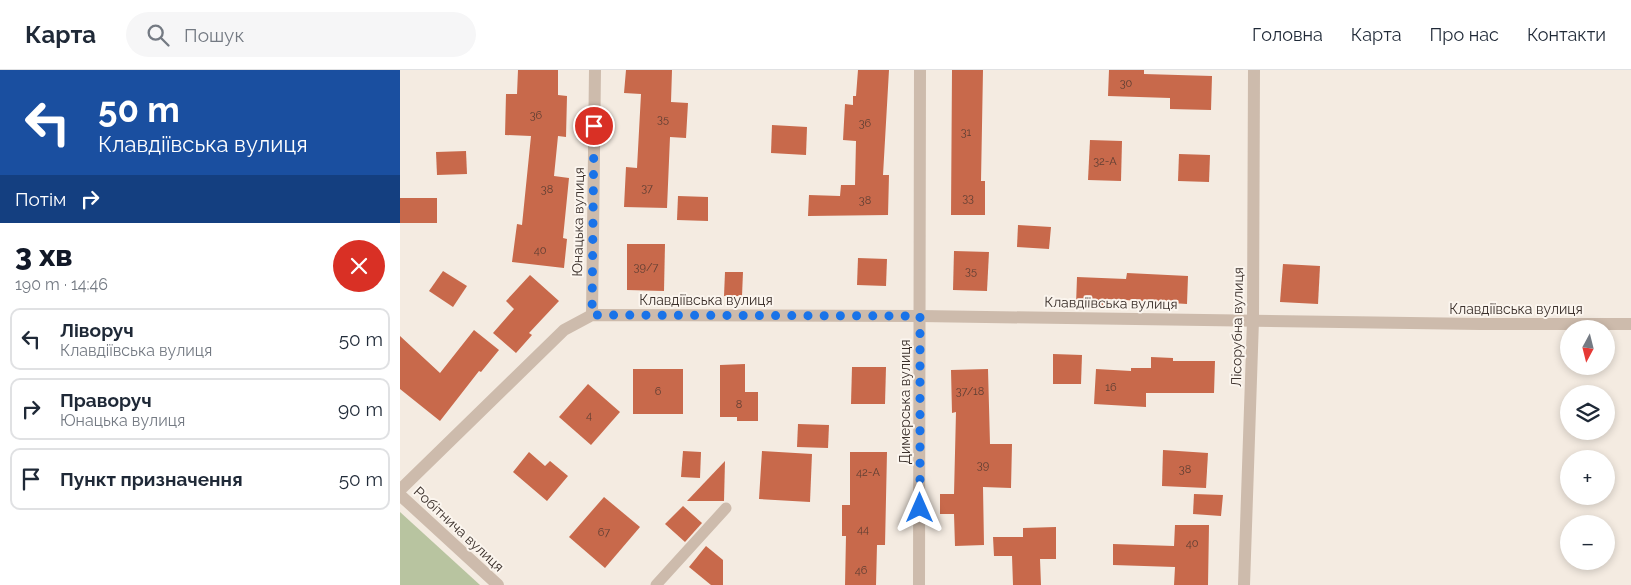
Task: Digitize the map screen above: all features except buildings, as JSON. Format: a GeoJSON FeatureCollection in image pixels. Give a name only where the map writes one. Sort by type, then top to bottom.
{"type":"FeatureCollection","features":[{"type":"Feature","properties":{"kind":"street","name":"Юнацька вулиця"},"geometry":{"type":"LineString","coordinates":[[592,315],[594,70]]}},
{"type":"Feature","properties":{"kind":"street","name":"Димерська вулиця"},"geometry":{"type":"LineString","coordinates":[[919,585],[920,70]]}},
{"type":"Feature","properties":{"kind":"street","name":"Лісорубна вулиця"},"geometry":{"type":"LineString","coordinates":[[1244,585],[1253,320],[1254,70]]}},
{"type":"Feature","properties":{"kind":"street","name":"Клавдіївська вулиця"},"geometry":{"type":"LineString","coordinates":[[592,315],[920,316],[1480,324],[1631,324]]}},
{"type":"Feature","properties":{"kind":"street"},"geometry":{"type":"LineString","coordinates":[[400,490],[564,330],[592,315]]}},
{"type":"Feature","properties":{"kind":"street","name":"Робітнича вулиця"},"geometry":{"type":"LineString","coordinates":[[400,495],[498,585]]}},
{"type":"Feature","properties":{"kind":"lane"},"geometry":{"type":"LineString","coordinates":[[656,585],[726,508]]}},
{"type":"Feature","properties":{"kind":"green space"},"geometry":{"type":"Polygon","coordinates":[[[400,512],[480,585],[400,585],[400,512]]]}},
{"type":"Feature","properties":{"kind":"route"},"geometry":{"type":"LineString","coordinates":[[594,126],[592,315],[920,316],[920,508]]}}]}
